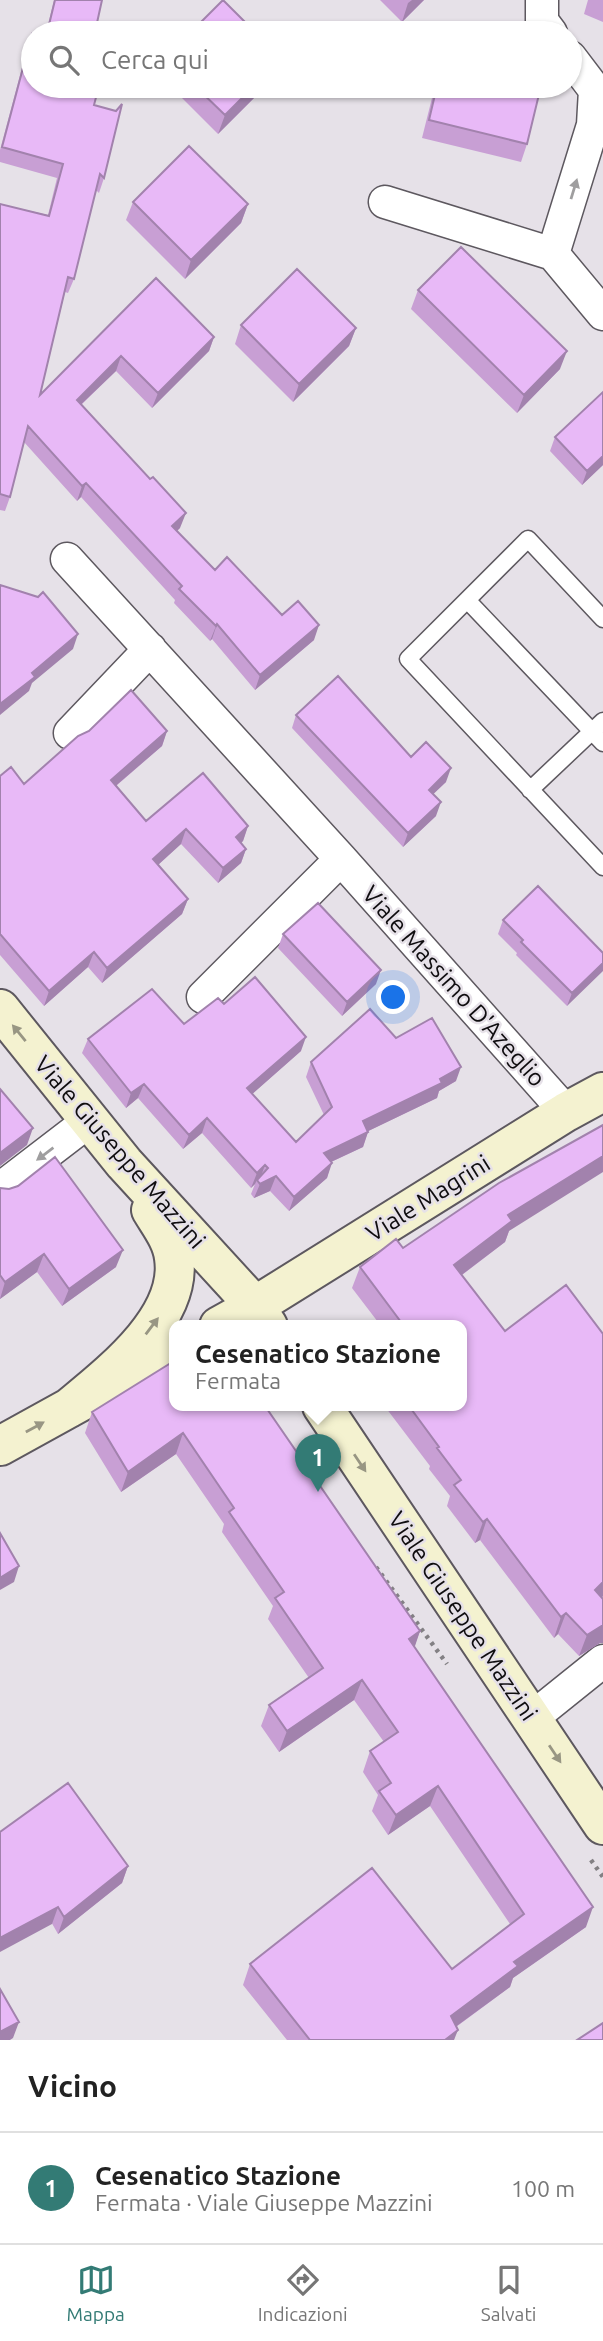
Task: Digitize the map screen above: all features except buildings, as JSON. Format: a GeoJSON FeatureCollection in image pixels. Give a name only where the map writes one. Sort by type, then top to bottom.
{"type":"FeatureCollection","features":[{"type":"Feature","properties":{"kind":"street"},"geometry":{"type":"LineString","coordinates":[[542,0],[542,21]]}},
{"type":"Feature","properties":{"kind":"street"},"geometry":{"type":"LineString","coordinates":[[553,254],[593,125],[595,90],[582,73]]}},
{"type":"Feature","properties":{"kind":"street"},"geometry":{"type":"LineString","coordinates":[[385,202],[553,254],[603,314]]}},
{"type":"Feature","properties":{"kind":"street","name":"Viale Massimo D'Azeglio"},"geometry":{"type":"LineString","coordinates":[[66,559],[341,859],[566,1112]]}},
{"type":"Feature","properties":{"kind":"street"},"geometry":{"type":"LineString","coordinates":[[70,733],[149,649]]}},
{"type":"Feature","properties":{"kind":"street"},"geometry":{"type":"LineString","coordinates":[[203,997],[341,859]]}},
{"type":"Feature","properties":{"kind":"street","name":"Viale Giuseppe Mazzini"},"geometry":{"type":"LineString","coordinates":[[0,1009],[124,1163],[262,1316]]}},
{"type":"Feature","properties":{"kind":"street","name":"Viale Magrini"},"geometry":{"type":"LineString","coordinates":[[245,1320],[262,1316],[566,1112],[603,1093]]}},
{"type":"Feature","properties":{"kind":"street"},"geometry":{"type":"LineString","coordinates":[[0,1189],[90,1120]]}},
{"type":"Feature","properties":{"kind":"street"},"geometry":{"type":"LineString","coordinates":[[69,1408],[118,1367],[156,1322],[168,1302],[175,1279],[174,1257],[169,1239],[124,1163]]}},
{"type":"Feature","properties":{"kind":"street"},"geometry":{"type":"LineString","coordinates":[[0,1446],[169,1353]]}},
{"type":"Feature","properties":{"kind":"street","name":"Viale Giuseppe Mazzini"},"geometry":{"type":"LineString","coordinates":[[325,1411],[531,1718],[595,1840]]}},
{"type":"Feature","properties":{"kind":"street"},"geometry":{"type":"LineString","coordinates":[[531,1718],[603,1661]]}},
{"type":"Feature","properties":{"kind":"lane"},"geometry":{"type":"LineString","coordinates":[[603,619],[528,539],[408,659],[603,867]]}},
{"type":"Feature","properties":{"kind":"lane"},"geometry":{"type":"LineString","coordinates":[[467,600],[599,732],[530,790]]}},
{"type":"Feature","properties":{"kind":"path"},"geometry":{"type":"LineString","coordinates":[[373,1563],[455,1675]]}},
{"type":"Feature","properties":{"kind":"path"},"geometry":{"type":"LineString","coordinates":[[595,1840],[603,1877]]}},
{"type":"Feature","properties":{"kind":"place","name":"Cesenatico Stazione"},"geometry":{"type":"Point","coordinates":[318,1492]}}]}
